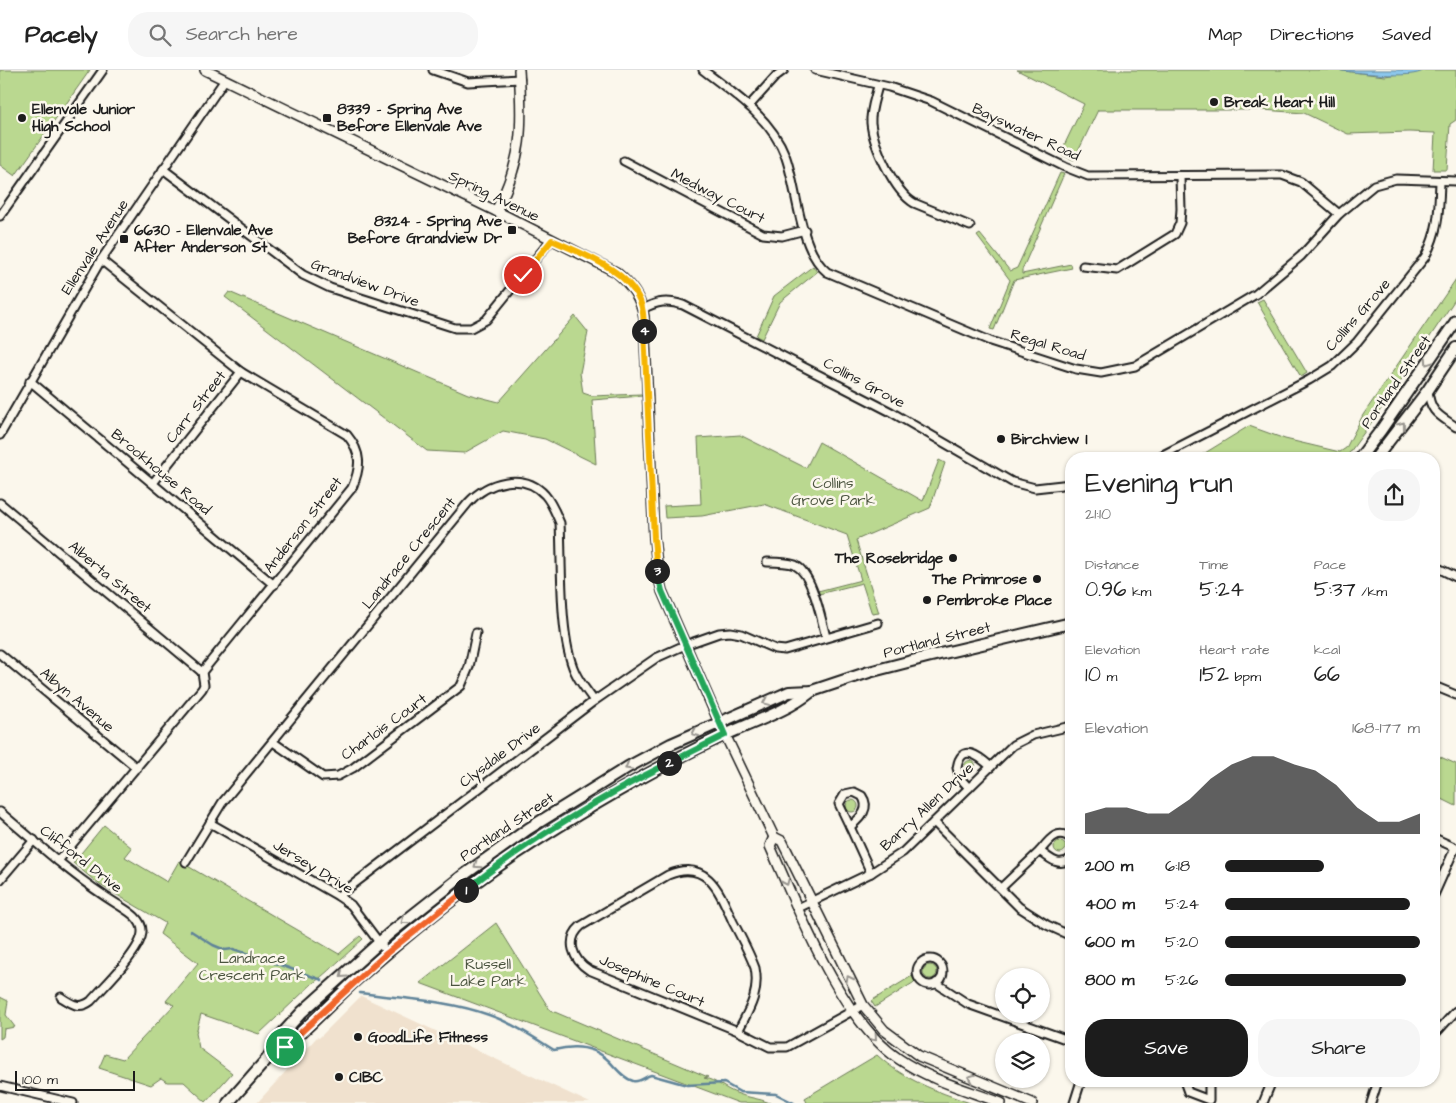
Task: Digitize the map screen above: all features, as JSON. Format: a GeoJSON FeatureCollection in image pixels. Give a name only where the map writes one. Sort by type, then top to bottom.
{"type":"FeatureCollection","features":[{"type":"Feature","properties":{"kind":"main road","name":"Portland Street"},"geometry":{"type":"LineString","coordinates":[[1364,452],[1456,321]]}},
{"type":"Feature","properties":{"kind":"main road","name":"Portland Street"},"geometry":{"type":"LineString","coordinates":[[1380,452],[1428,390],[1456,348]]}},
{"type":"Feature","properties":{"kind":"main road","name":"Portland Street"},"geometry":{"type":"LineString","coordinates":[[228,1103],[267,1059],[282,1034],[302,1012],[379,942],[461,877],[528,829],[628,767],[719,722],[789,692],[812,691],[869,672],[927,656],[1065,624]]}},
{"type":"Feature","properties":{"kind":"main road","name":"Portland Street"},"geometry":{"type":"LineString","coordinates":[[267,1059],[289,1044],[387,953],[478,880],[536,841],[658,768],[725,735],[795,705],[812,691]]}},
{"type":"Feature","properties":{"kind":"street"},"geometry":{"type":"LineString","coordinates":[[0,216],[103,70]]}},
{"type":"Feature","properties":{"kind":"street","name":"Spring Avenue"},"geometry":{"type":"LineString","coordinates":[[205,70],[496,211],[616,272],[636,294],[643,309],[655,558],[662,591],[719,722],[774,837]]}},
{"type":"Feature","properties":{"kind":"street"},"geometry":{"type":"LineString","coordinates":[[434,70],[468,82],[519,75],[522,116],[518,153],[512,177],[496,211]]}},
{"type":"Feature","properties":{"kind":"street","name":"Regal Road"},"geometry":{"type":"LineString","coordinates":[[703,70],[749,106],[776,138],[785,154],[813,256],[820,265],[834,276],[990,341],[1076,369],[1101,373],[1127,368],[1142,362],[1256,294],[1301,256],[1339,214],[1370,188],[1385,181],[1396,179],[1456,181]]}},
{"type":"Feature","properties":{"kind":"street"},"geometry":{"type":"LineString","coordinates":[[749,106],[776,76],[784,70]]}},
{"type":"Feature","properties":{"kind":"street","name":"Bayswater Road"},"geometry":{"type":"LineString","coordinates":[[815,70],[931,101],[1064,167],[1088,176],[1287,176],[1307,186],[1339,214]]}},
{"type":"Feature","properties":{"kind":"street","name":"Ellenvale Avenue"},"geometry":{"type":"LineString","coordinates":[[0,435],[101,260],[224,80]]}},
{"type":"Feature","properties":{"kind":"street"},"geometry":{"type":"LineString","coordinates":[[878,86],[871,116],[873,132],[896,186],[914,204],[970,226]]}},
{"type":"Feature","properties":{"kind":"street","name":"Medway Court"},"geometry":{"type":"LineString","coordinates":[[624,160],[762,234],[782,236],[805,230]]}},
{"type":"Feature","properties":{"kind":"street","name":"Grandview Drive"},"geometry":{"type":"LineString","coordinates":[[163,169],[303,275],[330,288],[455,328],[471,328],[486,320],[552,240]]}},
{"type":"Feature","properties":{"kind":"street"},"geometry":{"type":"LineString","coordinates":[[1083,266],[1117,270],[1175,234],[1180,223],[1180,177]]}},
{"type":"Feature","properties":{"kind":"street","name":"Collins Grove"},"geometry":{"type":"LineString","coordinates":[[1169,452],[1332,366],[1357,342],[1425,257],[1433,241],[1439,220],[1440,181]]}},
{"type":"Feature","properties":{"kind":"street","name":"Anderson Street"},"geometry":{"type":"LineString","coordinates":[[58,861],[202,689],[204,685],[202,672],[352,488],[359,471],[360,458],[353,443],[342,432],[241,372],[101,260]]}},
{"type":"Feature","properties":{"kind":"street","name":"Collins Grove"},"geometry":{"type":"LineString","coordinates":[[643,309],[668,301],[691,309],[891,412],[1012,482],[1035,488],[1065,485]]}},
{"type":"Feature","properties":{"kind":"street","name":"Carr Street"},"geometry":{"type":"LineString","coordinates":[[153,483],[241,372]]}},
{"type":"Feature","properties":{"kind":"street","name":"Brookhouse Road"},"geometry":{"type":"LineString","coordinates":[[30,381],[274,585]]}},
{"type":"Feature","properties":{"kind":"street"},"geometry":{"type":"LineString","coordinates":[[1428,390],[1430,405],[1434,412],[1456,427]]}},
{"type":"Feature","properties":{"kind":"street","name":"Landrace Crescent"},"geometry":{"type":"LineString","coordinates":[[186,862],[222,803],[468,503],[485,488],[513,481],[524,482],[545,495],[560,523],[566,639],[575,672],[594,701]]}},
{"type":"Feature","properties":{"kind":"street","name":"Alberta Street"},"geometry":{"type":"LineString","coordinates":[[0,503],[202,672]]}},
{"type":"Feature","properties":{"kind":"street"},"geometry":{"type":"LineString","coordinates":[[767,562],[789,563],[802,570],[812,589],[826,638]]}},
{"type":"Feature","properties":{"kind":"street"},"geometry":{"type":"LineString","coordinates":[[1440,569],[1456,576]]}},
{"type":"Feature","properties":{"kind":"street","name":"Clysdale Drive"},"geometry":{"type":"LineString","coordinates":[[338,896],[594,701],[656,658],[719,633],[741,634],[775,649],[797,648],[878,624]]}},
{"type":"Feature","properties":{"kind":"street","name":"Charlois Court"},"geometry":{"type":"LineString","coordinates":[[273,742],[323,777],[330,778],[345,772],[461,686],[470,667],[476,633]]}},
{"type":"Feature","properties":{"kind":"street","name":"Albyn Avenue"},"geometry":{"type":"LineString","coordinates":[[0,654],[136,768]]}},
{"type":"Feature","properties":{"kind":"street"},"geometry":{"type":"LineString","coordinates":[[1440,689],[1456,696]]}},
{"type":"Feature","properties":{"kind":"street","name":"Barry Allen Drive"},"geometry":{"type":"LineString","coordinates":[[798,908],[870,873],[903,852],[991,767],[1022,740],[1065,728]]}},
{"type":"Feature","properties":{"kind":"street"},"geometry":{"type":"LineString","coordinates":[[969,788],[960,778],[957,768],[962,756],[971,753],[976,754],[991,767]]}},
{"type":"Feature","properties":{"kind":"street"},"geometry":{"type":"LineString","coordinates":[[850,827],[864,812],[865,808],[862,796],[854,792],[845,794],[839,804],[870,873]]}},
{"type":"Feature","properties":{"kind":"street","name":"Clifford Drive"},"geometry":{"type":"LineString","coordinates":[[0,812],[58,861],[135,918],[142,928],[141,940],[92,1001],[77,1007],[61,997]]}},
{"type":"Feature","properties":{"kind":"street"},"geometry":{"type":"LineString","coordinates":[[934,822],[1028,913],[1065,933]]}},
{"type":"Feature","properties":{"kind":"street","name":"Jersey Drive"},"geometry":{"type":"LineString","coordinates":[[210,823],[338,896],[351,906],[387,953]]}},
{"type":"Feature","properties":{"kind":"street"},"geometry":{"type":"LineString","coordinates":[[1001,888],[1055,835],[1065,836]]}},
{"type":"Feature","properties":{"kind":"street"},"geometry":{"type":"LineString","coordinates":[[1001,1103],[943,1082],[900,1060],[882,1046],[852,1012],[798,908],[770,846],[774,837],[782,841],[810,902],[863,1005],[884,1030],[919,1056],[1032,1103]]}},
{"type":"Feature","properties":{"kind":"street"},"geometry":{"type":"LineString","coordinates":[[0,880],[34,840]]}},
{"type":"Feature","properties":{"kind":"street"},"geometry":{"type":"LineString","coordinates":[[1440,841],[1455,848],[1440,882]]}},
{"type":"Feature","properties":{"kind":"street"},"geometry":{"type":"LineString","coordinates":[[1040,851],[1057,863],[1065,861]]}},
{"type":"Feature","properties":{"kind":"street","name":"Josephine Court"},"geometry":{"type":"LineString","coordinates":[[738,1031],[754,998],[756,974],[717,887],[706,876],[685,870],[668,875],[575,932],[572,944],[574,955],[580,964],[589,970],[770,1046],[787,1047],[863,1005]]}},
{"type":"Feature","properties":{"kind":"street"},"geometry":{"type":"LineString","coordinates":[[936,983],[968,1004],[1065,1039]]}},
{"type":"Feature","properties":{"kind":"street"},"geometry":{"type":"LineString","coordinates":[[1440,1029],[1456,1011]]}},
{"type":"Feature","properties":{"kind":"street"},"geometry":{"type":"LineString","coordinates":[[0,1086],[69,1103]]}},
{"type":"Feature","properties":{"kind":"street"},"geometry":{"type":"LineString","coordinates":[[1074,1103],[1079,1087]]}},
{"type":"Feature","properties":{"kind":"street"},"geometry":{"type":"LineString","coordinates":[[1186,1087],[1188,1092],[1212,1102]]}},
{"type":"Feature","properties":{"kind":"street"},"geometry":{"type":"LineString","coordinates":[[1210,1087],[1212,1102]]}},
{"type":"Feature","properties":{"kind":"street"},"geometry":{"type":"LineString","coordinates":[[1264,1103],[1270,1087]]}},
{"type":"Feature","properties":{"kind":"street"},"geometry":{"type":"LineString","coordinates":[[1371,1103],[1376,1087]]}},
{"type":"Feature","properties":{"kind":"shaded area"},"geometry":{"type":"Polygon","coordinates":[[[361,996],[590,1103],[257,1103],[317,1037],[319,1038],[361,996]]]}},
{"type":"Feature","properties":{"kind":"green space"},"geometry":{"type":"Polygon","coordinates":[[[0,70],[90,70],[15,176],[0,165],[0,70]]]}},
{"type":"Feature","properties":{"kind":"green space"},"geometry":{"type":"Polygon","coordinates":[[[1017,70],[1336,70],[1385,76],[1424,70],[1456,70],[1456,120],[1450,124],[1447,170],[1433,170],[1435,133],[1348,134],[1304,113],[1262,110],[1098,110],[1074,160],[1060,154],[1084,104],[1017,70]]]}},
{"type":"Feature","properties":{"kind":"green space"},"geometry":{"type":"Polygon","coordinates":[[[1060,173],[1064,174],[1022,270],[1022,274],[1071,264],[1072,268],[1014,280],[994,330],[990,329],[1010,280],[977,236],[980,234],[1010,271],[1017,268],[1060,173]]]}},
{"type":"Feature","properties":{"kind":"green space"},"geometry":{"type":"Polygon","coordinates":[[[813,266],[817,272],[780,302],[762,339],[756,336],[774,296],[813,266]]]}},
{"type":"Feature","properties":{"kind":"green space"},"geometry":{"type":"Polygon","coordinates":[[[1456,279],[1456,298],[1391,395],[1350,452],[1340,452],[1346,448],[1363,415],[1456,279]]]}},
{"type":"Feature","properties":{"kind":"green space"},"geometry":{"type":"Polygon","coordinates":[[[229,292],[468,394],[499,402],[575,316],[588,332],[580,373],[583,393],[592,396],[641,394],[642,396],[592,400],[596,464],[545,439],[503,431],[464,453],[427,451],[225,297],[229,292]]]}},
{"type":"Feature","properties":{"kind":"green space"},"geometry":{"type":"Polygon","coordinates":[[[1263,299],[1307,373],[1301,377],[1257,302],[1263,299]]]}},
{"type":"Feature","properties":{"kind":"green space"},"geometry":{"type":"Polygon","coordinates":[[[1249,426],[1285,439],[1340,452],[1207,452],[1249,426]]]}},
{"type":"Feature","properties":{"kind":"green space","name":"Collins Grove Park"},"geometry":{"type":"Polygon","coordinates":[[[740,435],[806,468],[819,442],[923,501],[939,460],[945,463],[930,508],[856,540],[879,613],[872,614],[862,583],[819,594],[818,591],[861,580],[847,535],[764,504],[702,516],[665,518],[664,506],[701,504],[698,438],[740,435]]]}},
{"type":"Feature","properties":{"kind":"green space"},"geometry":{"type":"Polygon","coordinates":[[[1440,757],[1456,764],[1456,806],[1440,798],[1440,757]]]}},
{"type":"Feature","properties":{"kind":"green space"},"geometry":{"type":"Polygon","coordinates":[[[970,760],[976,766],[970,772],[964,766],[970,760]]]}},
{"type":"Feature","properties":{"kind":"green space"},"geometry":{"type":"Polygon","coordinates":[[[850,800],[854,800],[858,806],[854,812],[850,812],[846,808],[846,804],[850,800]]]}},
{"type":"Feature","properties":{"kind":"green space","name":"Landrace Crescent Park"},"geometry":{"type":"Polygon","coordinates":[[[104,825],[132,848],[125,857],[167,882],[179,861],[339,954],[360,936],[363,939],[259,1034],[201,1014],[196,1033],[199,1048],[232,1073],[206,1102],[184,1082],[167,1082],[161,1078],[151,1085],[99,1068],[105,1054],[123,1059],[174,1005],[166,1001],[198,963],[160,934],[165,923],[100,885],[73,863],[104,825]]]}},
{"type":"Feature","properties":{"kind":"green space"},"geometry":{"type":"Polygon","coordinates":[[[1058,841],[1064,843],[1065,850],[1062,853],[1058,853],[1054,849],[1054,845],[1058,841]]]}},
{"type":"Feature","properties":{"kind":"green space","name":"Russell Lake Park"},"geometry":{"type":"Polygon","coordinates":[[[496,923],[550,1010],[708,1077],[704,1078],[736,1093],[770,1103],[739,1103],[420,983],[496,923]]]}},
{"type":"Feature","properties":{"kind":"green space"},"geometry":{"type":"Polygon","coordinates":[[[930,965],[935,967],[937,972],[935,977],[930,979],[925,977],[923,972],[925,967],[930,965]]]}},
{"type":"Feature","properties":{"kind":"green space"},"geometry":{"type":"Polygon","coordinates":[[[912,976],[916,981],[875,1007],[871,1001],[912,976]]]}},
{"type":"Feature","properties":{"kind":"green space"},"geometry":{"type":"Polygon","coordinates":[[[0,997],[8,1001],[6,1015],[15,1027],[4,1029],[3,1037],[0,1039],[0,997]]]}},
{"type":"Feature","properties":{"kind":"green space"},"geometry":{"type":"Polygon","coordinates":[[[877,1055],[909,1078],[970,1103],[807,1103],[805,1098],[877,1055]]]}},
{"type":"Feature","properties":{"kind":"water"},"geometry":{"type":"Polygon","coordinates":[[[1336,70],[1424,70],[1418,73],[1395,75],[1336,70]]]}},
{"type":"Feature","properties":{"kind":"waterway"},"geometry":{"type":"LineString","coordinates":[[191,931],[225,950],[233,949],[322,980]]}},
{"type":"Feature","properties":{"kind":"waterway"},"geometry":{"type":"LineString","coordinates":[[360,993],[442,1003],[489,1015],[514,1026],[554,1050],[568,1047],[590,1049],[603,1056],[629,1080],[638,1081],[651,1075],[687,1085],[724,1083],[740,1092],[776,1094],[794,1103]]}},
{"type":"Feature","properties":{"kind":"place","name":"Break Heart Hill"},"geometry":{"type":"Point","coordinates":[1214,102]}},
{"type":"Feature","properties":{"kind":"place","name":"Ellenvale Junior High School"},"geometry":{"type":"Point","coordinates":[22,118]}},
{"type":"Feature","properties":{"kind":"place","name":"8339 - Spring Ave Before Ellenvale Ave"},"geometry":{"type":"Point","coordinates":[327,118]}},
{"type":"Feature","properties":{"kind":"place","name":"8324 - Spring Ave Before Grandview Dr"},"geometry":{"type":"Point","coordinates":[512,230]}},
{"type":"Feature","properties":{"kind":"place","name":"6630 - Ellenvale Ave After Anderson St"},"geometry":{"type":"Point","coordinates":[124,239]}},
{"type":"Feature","properties":{"kind":"place","name":"Birchview I"},"geometry":{"type":"Point","coordinates":[1001,439]}},
{"type":"Feature","properties":{"kind":"place","name":"The Rosebridge"},"geometry":{"type":"Point","coordinates":[953,558]}},
{"type":"Feature","properties":{"kind":"place","name":"The Primrose"},"geometry":{"type":"Point","coordinates":[1037,579]}},
{"type":"Feature","properties":{"kind":"place","name":"Pembroke Place"},"geometry":{"type":"Point","coordinates":[927,600]}},
{"type":"Feature","properties":{"kind":"place","name":"GoodLife Fitness"},"geometry":{"type":"Point","coordinates":[358,1037]}},
{"type":"Feature","properties":{"kind":"place","name":"CIBC"},"geometry":{"type":"Point","coordinates":[339,1077]}},
{"type":"Feature","properties":{"kind":"route"},"geometry":{"type":"LineString","coordinates":[[285,1047],[351,984],[478,880],[599,802],[658,768],[725,735],[662,591],[658,574],[655,558],[644,317],[640,300],[630,285],[616,272],[552,240],[523,275]]}}]}
